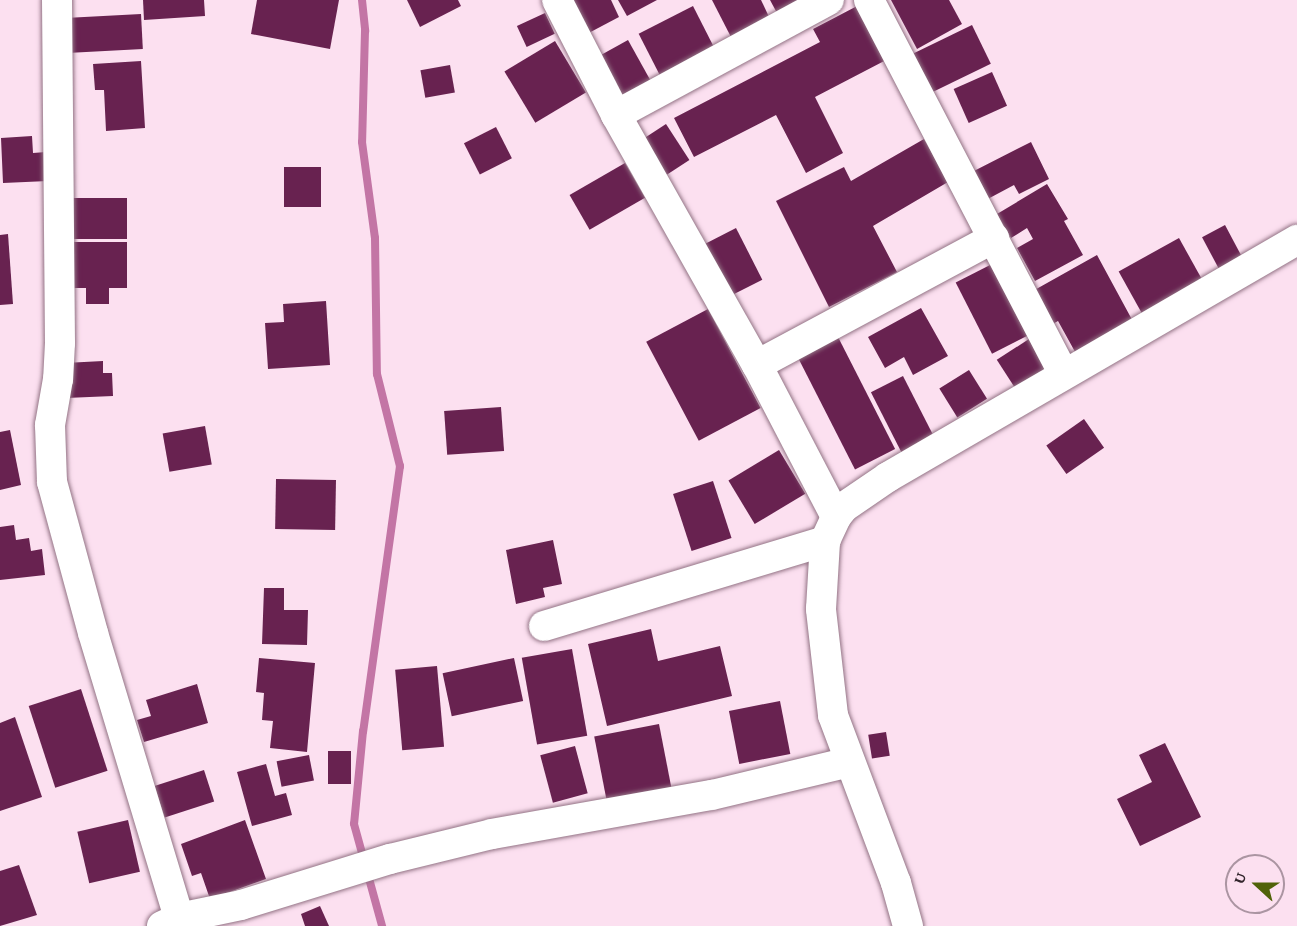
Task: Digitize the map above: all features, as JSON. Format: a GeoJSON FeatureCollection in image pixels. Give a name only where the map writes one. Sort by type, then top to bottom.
{"type":"FeatureCollection","features":[{"type":"Feature","properties":{"kind":"street"},"geometry":{"type":"LineString","coordinates":[[57,0],[60,321],[58,379],[50,425],[52,482],[171,922],[263,899],[344,873],[492,834],[711,795],[849,762]]}},
{"type":"Feature","properties":{"kind":"street"},"geometry":{"type":"LineString","coordinates":[[557,0],[616,115],[757,365],[830,529]]}},
{"type":"Feature","properties":{"kind":"street"},"geometry":{"type":"LineString","coordinates":[[616,115],[829,0]]}},
{"type":"Feature","properties":{"kind":"street"},"geometry":{"type":"LineString","coordinates":[[869,0],[1064,374]]}},
{"type":"Feature","properties":{"kind":"street"},"geometry":{"type":"LineString","coordinates":[[757,365],[994,238]]}},
{"type":"Feature","properties":{"kind":"street"},"geometry":{"type":"LineString","coordinates":[[908,926],[887,856],[849,762],[833,715],[824,653],[821,609],[830,529],[844,507],[888,477],[1297,240]]}},
{"type":"Feature","properties":{"kind":"street"},"geometry":{"type":"LineString","coordinates":[[544,626],[830,529]]}},
{"type":"Feature","properties":{"kind":"building"},"geometry":{"type":"Polygon","coordinates":[[[143,0],[204,0],[205,16],[144,20],[143,0]]]}},
{"type":"Feature","properties":{"kind":"building"},"geometry":{"type":"Polygon","coordinates":[[[257,0],[339,0],[330,49],[251,34],[257,0]]]}},
{"type":"Feature","properties":{"kind":"building"},"geometry":{"type":"Polygon","coordinates":[[[407,0],[458,0],[461,6],[420,27],[407,0]]]}},
{"type":"Feature","properties":{"kind":"building"},"geometry":{"type":"Polygon","coordinates":[[[566,0],[611,0],[619,17],[583,36],[566,0]]]}},
{"type":"Feature","properties":{"kind":"building"},"geometry":{"type":"Polygon","coordinates":[[[618,0],[657,0],[627,16],[618,0]]]}},
{"type":"Feature","properties":{"kind":"building"},"geometry":{"type":"Polygon","coordinates":[[[712,0],[761,0],[770,19],[732,39],[712,0]]]}},
{"type":"Feature","properties":{"kind":"building"},"geometry":{"type":"Polygon","coordinates":[[[770,0],[800,0],[777,13],[770,0]]]}},
{"type":"Feature","properties":{"kind":"building"},"geometry":{"type":"Polygon","coordinates":[[[891,0],[949,0],[962,24],[917,49],[891,0]]]}},
{"type":"Feature","properties":{"kind":"building"},"geometry":{"type":"Polygon","coordinates":[[[861,4],[888,59],[815,97],[843,153],[806,173],[776,115],[694,157],[674,118],[820,42],[813,29],[861,4]]]}},
{"type":"Feature","properties":{"kind":"building"},"geometry":{"type":"Polygon","coordinates":[[[693,6],[715,50],[661,77],[639,34],[693,6]]]}},
{"type":"Feature","properties":{"kind":"building"},"geometry":{"type":"Polygon","coordinates":[[[545,13],[555,34],[527,47],[517,26],[545,13]]]}},
{"type":"Feature","properties":{"kind":"building"},"geometry":{"type":"Polygon","coordinates":[[[141,14],[143,49],[72,53],[70,18],[141,14]]]}},
{"type":"Feature","properties":{"kind":"building"},"geometry":{"type":"Polygon","coordinates":[[[972,25],[991,64],[931,93],[912,54],[972,25]]]}},
{"type":"Feature","properties":{"kind":"building"},"geometry":{"type":"Polygon","coordinates":[[[628,40],[653,85],[624,101],[599,56],[628,40]]]}},
{"type":"Feature","properties":{"kind":"building"},"geometry":{"type":"Polygon","coordinates":[[[555,41],[586,92],[535,123],[504,71],[555,41]]]}},
{"type":"Feature","properties":{"kind":"building"},"geometry":{"type":"Polygon","coordinates":[[[141,61],[145,128],[106,131],[104,90],[95,90],[93,64],[141,61]]]}},
{"type":"Feature","properties":{"kind":"building"},"geometry":{"type":"Polygon","coordinates":[[[450,65],[455,93],[425,98],[420,70],[450,65]]]}},
{"type":"Feature","properties":{"kind":"building"},"geometry":{"type":"Polygon","coordinates":[[[992,72],[1007,106],[969,123],[954,89],[992,72]]]}},
{"type":"Feature","properties":{"kind":"building"},"geometry":{"type":"Polygon","coordinates":[[[666,124],[689,160],[663,177],[639,141],[666,124]]]}},
{"type":"Feature","properties":{"kind":"building"},"geometry":{"type":"Polygon","coordinates":[[[496,127],[512,158],[480,175],[464,143],[496,127]]]}},
{"type":"Feature","properties":{"kind":"building"},"geometry":{"type":"Polygon","coordinates":[[[32,136],[33,153],[46,152],[48,181],[3,183],[1,138],[32,136]]]}},
{"type":"Feature","properties":{"kind":"building"},"geometry":{"type":"Polygon","coordinates":[[[924,139],[948,182],[873,226],[897,272],[829,307],[776,201],[844,167],[851,181],[924,139]]]}},
{"type":"Feature","properties":{"kind":"building"},"geometry":{"type":"Polygon","coordinates":[[[1031,142],[1049,179],[1019,194],[1014,185],[984,201],[970,173],[1031,142]]]}},
{"type":"Feature","properties":{"kind":"building"},"geometry":{"type":"Polygon","coordinates":[[[625,163],[645,198],[590,230],[570,195],[625,163]]]}},
{"type":"Feature","properties":{"kind":"building"},"geometry":{"type":"Polygon","coordinates":[[[284,167],[321,167],[321,207],[284,207],[284,167]]]}},
{"type":"Feature","properties":{"kind":"building"},"geometry":{"type":"Polygon","coordinates":[[[1047,184],[1068,219],[1064,221],[1083,255],[1035,281],[1017,248],[1033,239],[1027,228],[1011,238],[997,214],[1047,184]]]}},
{"type":"Feature","properties":{"kind":"building"},"geometry":{"type":"Polygon","coordinates":[[[69,198],[127,198],[127,239],[69,239],[69,198]]]}},
{"type":"Feature","properties":{"kind":"building"},"geometry":{"type":"Polygon","coordinates":[[[1225,225],[1246,264],[1223,276],[1202,237],[1225,225]]]}},
{"type":"Feature","properties":{"kind":"building"},"geometry":{"type":"Polygon","coordinates":[[[736,228],[762,280],[731,296],[705,244],[736,228]]]}},
{"type":"Feature","properties":{"kind":"building"},"geometry":{"type":"Polygon","coordinates":[[[8,234],[13,304],[0,305],[0,235],[8,234]]]}},
{"type":"Feature","properties":{"kind":"building"},"geometry":{"type":"Polygon","coordinates":[[[1179,238],[1205,284],[1144,318],[1119,271],[1179,238]]]}},
{"type":"Feature","properties":{"kind":"building"},"geometry":{"type":"Polygon","coordinates":[[[72,242],[127,242],[127,288],[109,288],[109,304],[86,304],[86,288],[72,288],[72,242]]]}},
{"type":"Feature","properties":{"kind":"building"},"geometry":{"type":"Polygon","coordinates":[[[1097,255],[1136,327],[1079,359],[1058,321],[1049,326],[1031,292],[1097,255]]]}},
{"type":"Feature","properties":{"kind":"building"},"geometry":{"type":"Polygon","coordinates":[[[994,263],[1030,334],[992,354],[956,283],[994,263]]]}},
{"type":"Feature","properties":{"kind":"building"},"geometry":{"type":"Polygon","coordinates":[[[326,301],[330,365],[268,369],[265,323],[284,322],[283,304],[326,301]]]}},
{"type":"Feature","properties":{"kind":"building"},"geometry":{"type":"Polygon","coordinates":[[[921,308],[948,356],[913,375],[904,357],[885,368],[868,337],[921,308]]]}},
{"type":"Feature","properties":{"kind":"building"},"geometry":{"type":"Polygon","coordinates":[[[708,309],[761,408],[699,441],[646,342],[708,309]]]}},
{"type":"Feature","properties":{"kind":"building"},"geometry":{"type":"Polygon","coordinates":[[[837,335],[895,449],[855,469],[797,355],[837,335]]]}},
{"type":"Feature","properties":{"kind":"building"},"geometry":{"type":"Polygon","coordinates":[[[1032,337],[1053,369],[1017,392],[997,360],[1032,337]]]}},
{"type":"Feature","properties":{"kind":"building"},"geometry":{"type":"Polygon","coordinates":[[[103,361],[103,373],[112,373],[113,396],[66,398],[65,363],[103,361]]]}},
{"type":"Feature","properties":{"kind":"building"},"geometry":{"type":"Polygon","coordinates":[[[969,370],[987,399],[957,417],[939,389],[969,370]]]}},
{"type":"Feature","properties":{"kind":"building"},"geometry":{"type":"Polygon","coordinates":[[[903,376],[934,437],[902,453],[871,392],[903,376]]]}},
{"type":"Feature","properties":{"kind":"building"},"geometry":{"type":"Polygon","coordinates":[[[501,407],[504,451],[447,455],[444,411],[501,407]]]}},
{"type":"Feature","properties":{"kind":"building"},"geometry":{"type":"Polygon","coordinates":[[[1084,419],[1104,448],[1066,474],[1046,445],[1084,419]]]}},
{"type":"Feature","properties":{"kind":"building"},"geometry":{"type":"Polygon","coordinates":[[[205,426],[212,464],[169,472],[163,433],[205,426]]]}},
{"type":"Feature","properties":{"kind":"building"},"geometry":{"type":"Polygon","coordinates":[[[10,430],[21,485],[0,490],[0,432],[10,430]]]}},
{"type":"Feature","properties":{"kind":"building"},"geometry":{"type":"Polygon","coordinates":[[[779,450],[805,494],[755,524],[728,480],[779,450]]]}},
{"type":"Feature","properties":{"kind":"building"},"geometry":{"type":"Polygon","coordinates":[[[276,479],[336,480],[335,530],[275,529],[276,479]]]}},
{"type":"Feature","properties":{"kind":"building"},"geometry":{"type":"Polygon","coordinates":[[[713,481],[732,538],[692,551],[673,494],[713,481]]]}},
{"type":"Feature","properties":{"kind":"building"},"geometry":{"type":"Polygon","coordinates":[[[14,525],[16,540],[29,538],[31,551],[42,549],[45,575],[0,580],[0,527],[14,525]]]}},
{"type":"Feature","properties":{"kind":"building"},"geometry":{"type":"Polygon","coordinates":[[[553,540],[562,584],[543,588],[545,597],[516,604],[506,550],[553,540]]]}},
{"type":"Feature","properties":{"kind":"building"},"geometry":{"type":"Polygon","coordinates":[[[264,588],[284,588],[284,610],[308,610],[307,645],[262,644],[264,588]]]}},
{"type":"Feature","properties":{"kind":"building"},"geometry":{"type":"Polygon","coordinates":[[[651,629],[658,661],[720,646],[732,696],[607,726],[588,644],[651,629]]]}},
{"type":"Feature","properties":{"kind":"building"},"geometry":{"type":"Polygon","coordinates":[[[572,649],[587,736],[537,745],[522,658],[572,649]]]}},
{"type":"Feature","properties":{"kind":"building"},"geometry":{"type":"Polygon","coordinates":[[[259,658],[315,663],[307,752],[270,748],[273,721],[262,720],[264,693],[256,692],[259,658]]]}},
{"type":"Feature","properties":{"kind":"building"},"geometry":{"type":"Polygon","coordinates":[[[514,658],[523,701],[452,716],[443,673],[514,658]]]}},
{"type":"Feature","properties":{"kind":"building"},"geometry":{"type":"Polygon","coordinates":[[[437,666],[444,747],[402,750],[395,670],[437,666]]]}},
{"type":"Feature","properties":{"kind":"building"},"geometry":{"type":"Polygon","coordinates":[[[197,684],[208,723],[144,742],[137,720],[151,716],[146,700],[197,684]]]}},
{"type":"Feature","properties":{"kind":"building"},"geometry":{"type":"Polygon","coordinates":[[[81,689],[108,771],[55,788],[29,706],[81,689]]]}},
{"type":"Feature","properties":{"kind":"building"},"geometry":{"type":"Polygon","coordinates":[[[780,701],[790,754],[739,764],[729,711],[780,701]]]}},
{"type":"Feature","properties":{"kind":"building"},"geometry":{"type":"Polygon","coordinates":[[[15,717],[42,797],[0,811],[0,723],[15,717]]]}},
{"type":"Feature","properties":{"kind":"building"},"geometry":{"type":"Polygon","coordinates":[[[659,724],[672,793],[608,805],[594,737],[659,724]]]}},
{"type":"Feature","properties":{"kind":"building"},"geometry":{"type":"Polygon","coordinates":[[[886,732],[890,756],[872,759],[868,735],[886,732]]]}},
{"type":"Feature","properties":{"kind":"building"},"geometry":{"type":"Polygon","coordinates":[[[1165,743],[1201,817],[1140,846],[1117,799],[1152,782],[1139,755],[1165,743]]]}},
{"type":"Feature","properties":{"kind":"building"},"geometry":{"type":"Polygon","coordinates":[[[575,746],[588,793],[553,803],[540,755],[575,746]]]}},
{"type":"Feature","properties":{"kind":"building"},"geometry":{"type":"Polygon","coordinates":[[[328,751],[351,751],[351,784],[328,784],[328,751]]]}},
{"type":"Feature","properties":{"kind":"building"},"geometry":{"type":"Polygon","coordinates":[[[309,755],[314,781],[282,787],[277,761],[309,755]]]}},
{"type":"Feature","properties":{"kind":"building"},"geometry":{"type":"Polygon","coordinates":[[[266,764],[275,796],[286,793],[292,815],[252,826],[237,772],[266,764]]]}},
{"type":"Feature","properties":{"kind":"building"},"geometry":{"type":"Polygon","coordinates":[[[204,770],[214,801],[165,817],[155,786],[204,770]]]}},
{"type":"Feature","properties":{"kind":"building"},"geometry":{"type":"Polygon","coordinates":[[[128,820],[140,872],[89,883],[77,832],[128,820]]]}},
{"type":"Feature","properties":{"kind":"building"},"geometry":{"type":"Polygon","coordinates":[[[245,820],[266,879],[210,899],[201,873],[192,876],[181,844],[245,820]]]}},
{"type":"Feature","properties":{"kind":"building"},"geometry":{"type":"Polygon","coordinates":[[[19,865],[37,915],[0,926],[0,871],[19,865]]]}},
{"type":"Feature","properties":{"kind":"building"},"geometry":{"type":"Polygon","coordinates":[[[320,906],[329,926],[305,926],[301,914],[320,906]]]}},
{"type":"Feature","properties":{"kind":"waterway"},"geometry":{"type":"LineString","coordinates":[[362,0],[365,31],[362,142],[375,238],[377,374],[400,466],[363,731],[354,824],[382,926]]}}]}
